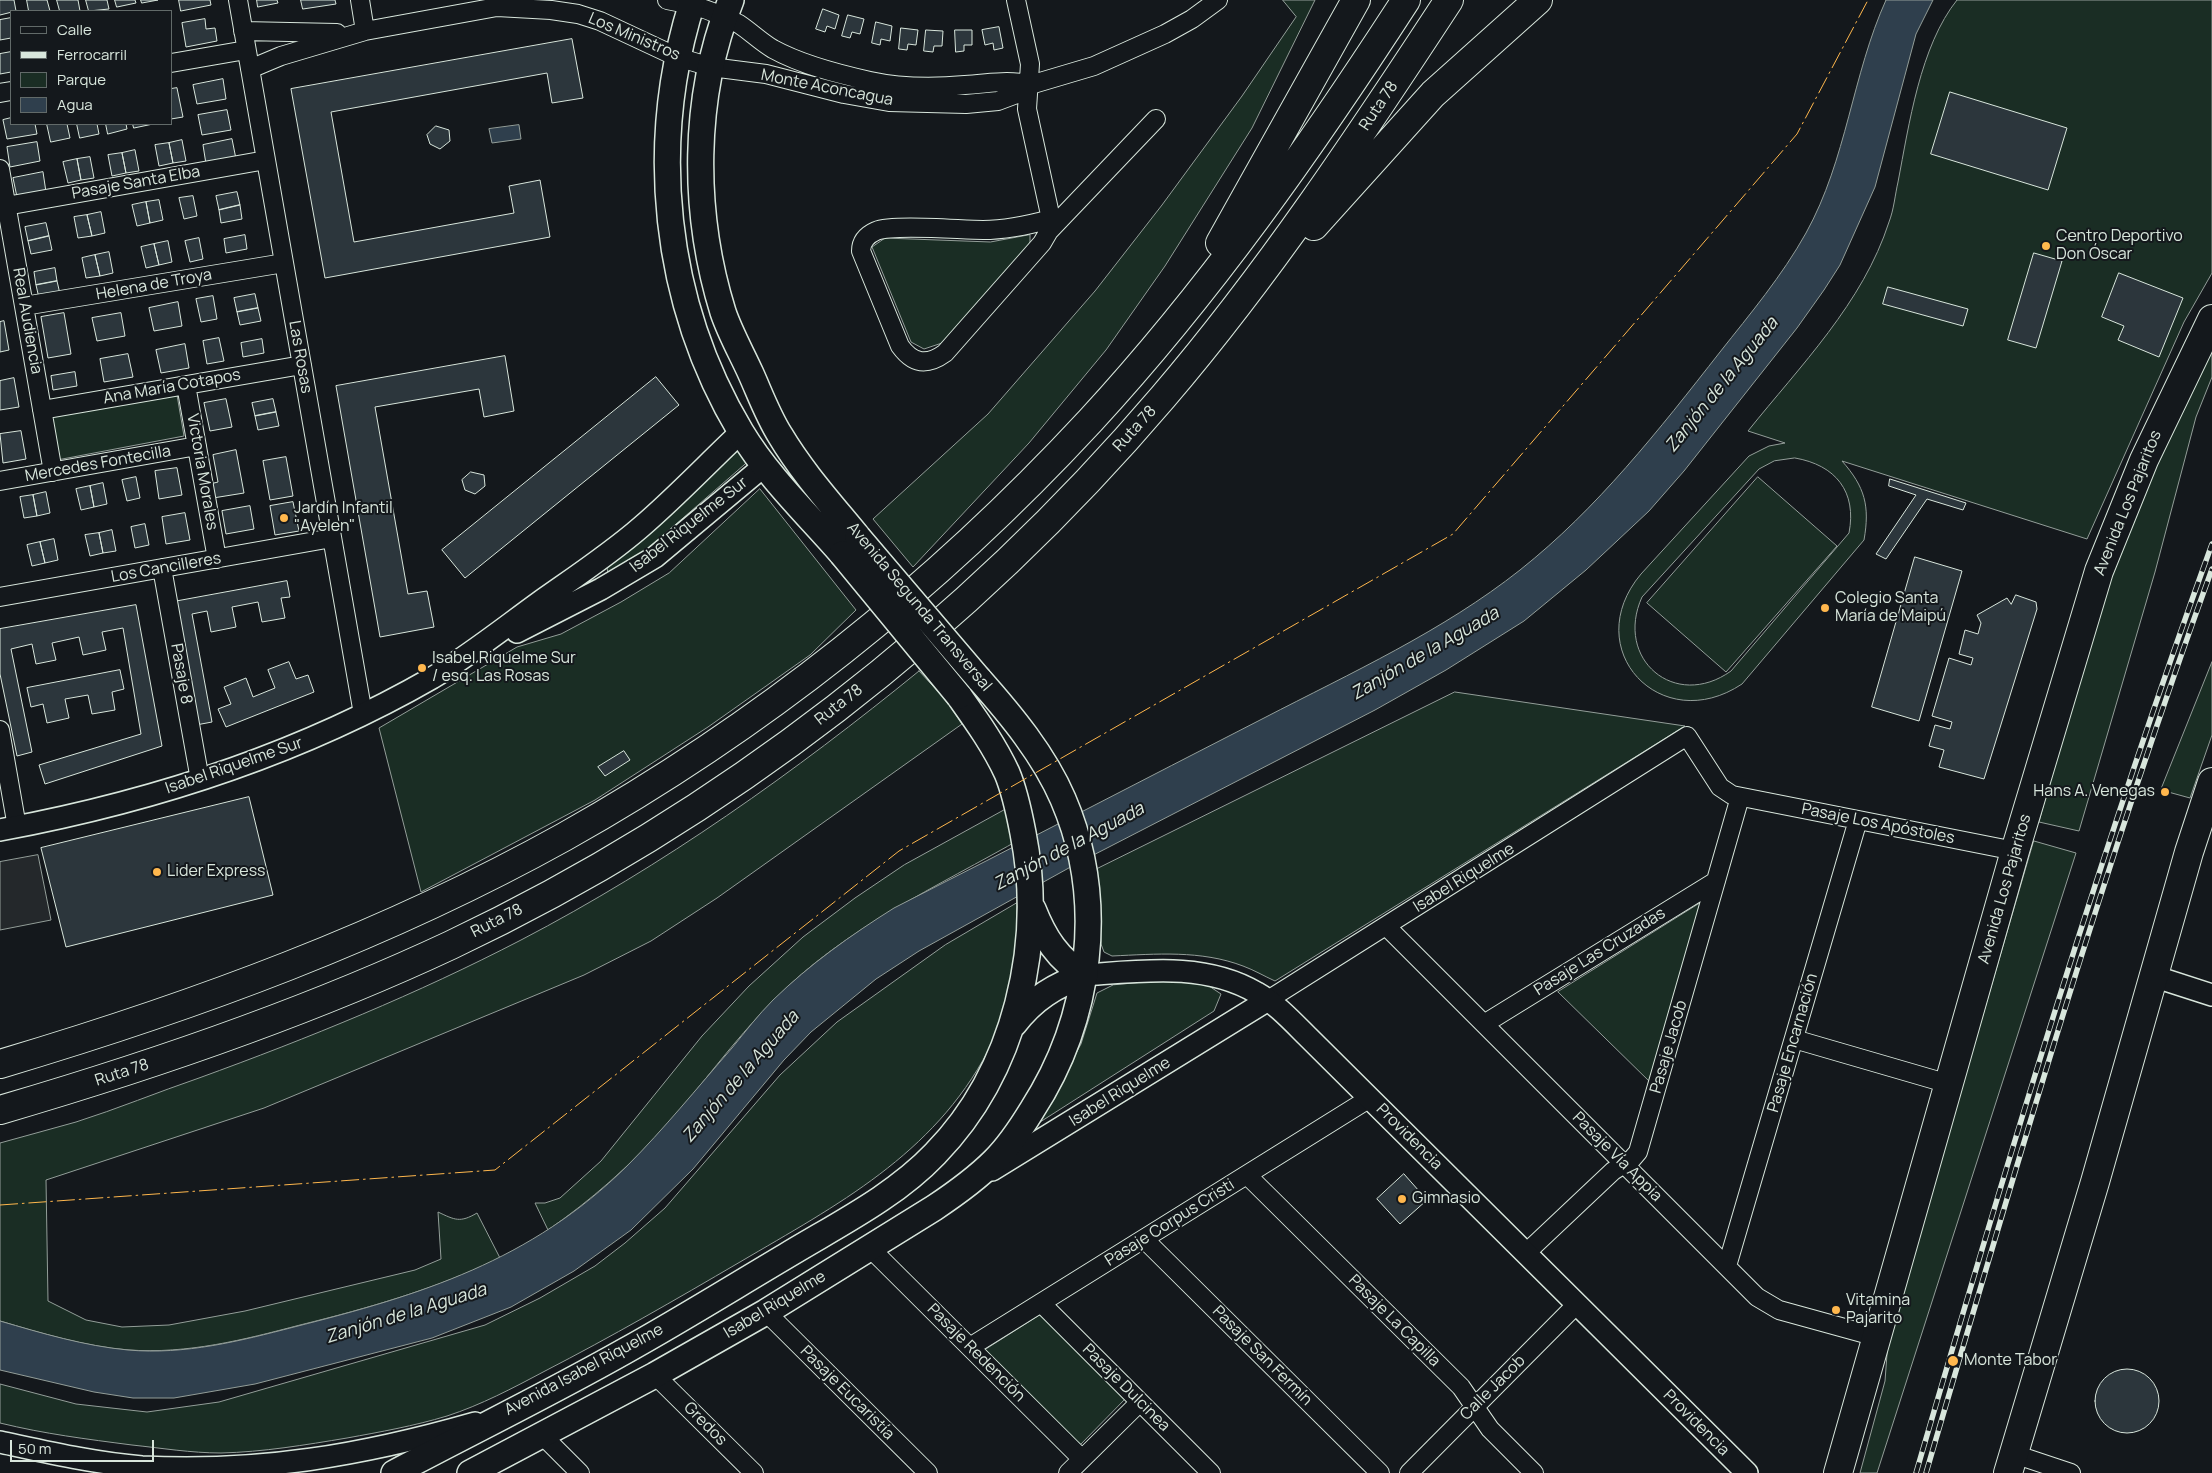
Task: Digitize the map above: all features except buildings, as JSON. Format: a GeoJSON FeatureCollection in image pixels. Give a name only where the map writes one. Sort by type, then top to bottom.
{"type":"FeatureCollection","features":[{"type":"Feature","properties":{"kind":"main road"},"geometry":{"type":"LineString","coordinates":[[1184,310],[1262,166],[1356,0]]}},
{"type":"Feature","properties":{"kind":"main road"},"geometry":{"type":"LineString","coordinates":[[0,1064],[155,1016],[232,988],[381,928],[452,895],[563,838],[667,775],[794,688],[896,608],[943,566],[997,516],[1092,419],[1184,310],[1275,193],[1406,0]]}},
{"type":"Feature","properties":{"kind":"main road","name":"Ruta 78"},"geometry":{"type":"LineString","coordinates":[[0,1110],[89,1084],[226,1038],[377,978],[518,911],[620,854],[709,798],[770,757],[864,686],[988,580],[1062,508],[1165,395],[1248,290],[1354,143],[1449,0]]}},
{"type":"Feature","properties":{"kind":"main road"},"geometry":{"type":"LineString","coordinates":[[1248,290],[1300,240],[1434,94],[1538,0]]}},
{"type":"Feature","properties":{"kind":"main road","name":"Avenida Segunda Transversal"},"geometry":{"type":"LineString","coordinates":[[692,2],[677,57],[667,142],[668,196],[674,247],[682,289],[696,338],[715,383],[741,432],[764,466],[850,546],[979,679],[1035,748],[1064,800],[1079,850],[1086,882],[1089,918],[1085,975],[1067,1043],[1053,1076],[1022,1127],[994,1160],[960,1190]]}},
{"type":"Feature","properties":{"kind":"main road","name":"Avenida Segunda Transversal"},"geometry":{"type":"LineString","coordinates":[[728,9],[711,68],[701,141],[703,217],[708,249],[724,313],[769,416],[780,436],[810,477],[850,546],[959,696],[995,749],[1007,774],[1020,816],[1026,848],[1031,902],[1025,969],[1009,1030],[990,1078],[961,1124]]}},
{"type":"Feature","properties":{"kind":"main road","name":"Avenida Los Pajaritos"},"geometry":{"type":"LineString","coordinates":[[1838,1473],[2015,851],[2084,617],[2116,525],[2174,394],[2212,320]]}},
{"type":"Feature","properties":{"kind":"main road"},"geometry":{"type":"LineString","coordinates":[[764,466],[769,416]]}},
{"type":"Feature","properties":{"kind":"main road"},"geometry":{"type":"LineString","coordinates":[[2011,1464],[2189,852],[2212,782]]}},
{"type":"Feature","properties":{"kind":"main road"},"geometry":{"type":"LineString","coordinates":[[1031,902],[1051,946],[1062,960],[1085,975]]}},
{"type":"Feature","properties":{"kind":"main road"},"geometry":{"type":"LineString","coordinates":[[1009,1030],[1026,1009],[1046,992],[1085,975]]}},
{"type":"Feature","properties":{"kind":"main road","name":"Avenida Isabel Riquelme"},"geometry":{"type":"LineString","coordinates":[[513,1410],[687,1316],[883,1197],[919,1170],[940,1150],[961,1124]]}},
{"type":"Feature","properties":{"kind":"main road","name":"Isabel Riquelme"},"geometry":{"type":"LineString","coordinates":[[470,1473],[656,1374],[766,1312],[960,1190]]}},
{"type":"Feature","properties":{"kind":"main road"},"geometry":{"type":"LineString","coordinates":[[394,1473],[513,1410]]}},
{"type":"Feature","properties":{"kind":"street","name":"Las Rosas"},"geometry":{"type":"LineString","coordinates":[[238,0],[363,714]]}},
{"type":"Feature","properties":{"kind":"street"},"geometry":{"type":"LineString","coordinates":[[360,0],[365,31]]}},
{"type":"Feature","properties":{"kind":"street","name":"Los Ministros"},"geometry":{"type":"LineString","coordinates":[[250,69],[281,56],[365,31],[497,7],[514,0]]}},
{"type":"Feature","properties":{"kind":"street"},"geometry":{"type":"LineString","coordinates":[[667,0],[692,2],[728,9]]}},
{"type":"Feature","properties":{"kind":"street"},"geometry":{"type":"LineString","coordinates":[[1016,0],[1030,64],[1027,108],[1050,225]]}},
{"type":"Feature","properties":{"kind":"street","name":"Monte Aconcagua"},"geometry":{"type":"LineString","coordinates":[[711,68],[766,74],[864,98],[926,105],[998,101],[1014,95],[1030,85],[1094,66],[1126,53],[1192,19],[1218,0]]}},
{"type":"Feature","properties":{"kind":"street","name":"Los Ministros"},"geometry":{"type":"LineString","coordinates":[[497,7],[551,10],[600,20],[677,57],[711,68]]}},
{"type":"Feature","properties":{"kind":"street","name":"Monte Aconcagua"},"geometry":{"type":"LineString","coordinates":[[728,9],[739,25],[773,49],[817,67],[872,81],[932,87],[1003,81],[1030,85]]}},
{"type":"Feature","properties":{"kind":"street","name":"Los Ministros"},"geometry":{"type":"LineString","coordinates":[[243,31],[319,33],[365,31]]}},
{"type":"Feature","properties":{"kind":"street"},"geometry":{"type":"LineString","coordinates":[[172,63],[246,50]]}},
{"type":"Feature","properties":{"kind":"street"},"geometry":{"type":"LineString","coordinates":[[1050,225],[985,230],[886,228],[868,235],[861,244],[861,251],[900,346],[908,357],[923,362],[936,360],[945,353],[1042,243],[1050,225],[1156,120]]}},
{"type":"Feature","properties":{"kind":"street","name":"Pasaje Santa Elba"},"geometry":{"type":"LineString","coordinates":[[6,206],[266,160]]}},
{"type":"Feature","properties":{"kind":"street","name":"Real Audiencia"},"geometry":{"type":"LineString","coordinates":[[0,169],[53,472]]}},
{"type":"Feature","properties":{"kind":"street","name":"Helena de Troya"},"geometry":{"type":"LineString","coordinates":[[24,306],[284,263]]}},
{"type":"Feature","properties":{"kind":"street","name":"Ana María Cotapos"},"geometry":{"type":"LineString","coordinates":[[42,410],[302,365]]}},
{"type":"Feature","properties":{"kind":"street","name":"Victoria Morales"},"geometry":{"type":"LineString","coordinates":[[186,385],[217,559]]}},
{"type":"Feature","properties":{"kind":"street","name":"Isabel Riquelme Sur"},"geometry":{"type":"LineString","coordinates":[[9,828],[118,803],[248,765],[292,748],[363,714],[433,677],[478,648],[641,527],[741,432]]}},
{"type":"Feature","properties":{"kind":"street","name":"Mercedes Fontecilla"},"geometry":{"type":"LineString","coordinates":[[0,481],[197,446]]}},
{"type":"Feature","properties":{"kind":"street","name":"Isabel Riquelme Sur"},"geometry":{"type":"LineString","coordinates":[[478,648],[519,631],[632,572],[675,541],[764,466]]}},
{"type":"Feature","properties":{"kind":"street","name":"Los Cancilleres"},"geometry":{"type":"LineString","coordinates":[[0,597],[332,538]]}},
{"type":"Feature","properties":{"kind":"street","name":"Pasaje 8"},"geometry":{"type":"LineString","coordinates":[[162,568],[200,780]]}},
{"type":"Feature","properties":{"kind":"street"},"geometry":{"type":"LineString","coordinates":[[0,730],[9,828]]}},
{"type":"Feature","properties":{"kind":"street","name":"Isabel Riquelme"},"geometry":{"type":"LineString","coordinates":[[960,1190],[1387,927],[1687,736],[1720,787],[1725,792],[1740,796]]}},
{"type":"Feature","properties":{"kind":"street","name":"Pasaje Los Apóstoles"},"geometry":{"type":"LineString","coordinates":[[1740,796],[2015,851]]}},
{"type":"Feature","properties":{"kind":"street","name":"Pasaje Jacob"},"geometry":{"type":"LineString","coordinates":[[1526,1253],[1613,1171],[1632,1159],[1641,1144],[1740,796]]}},
{"type":"Feature","properties":{"kind":"street","name":"Pasaje Encarnación"},"geometry":{"type":"LineString","coordinates":[[1727,1266],[1858,820]]}},
{"type":"Feature","properties":{"kind":"street","name":"Pasaje Las Cruzadas"},"geometry":{"type":"LineString","coordinates":[[1484,1024],[1716,881]]}},
{"type":"Feature","properties":{"kind":"street","name":"Pasaje Vía Appia"},"geometry":{"type":"LineString","coordinates":[[1387,927],[1757,1297],[1771,1307],[1877,1337]]}},
{"type":"Feature","properties":{"kind":"street","name":"Providencia"},"geometry":{"type":"LineString","coordinates":[[1085,975],[1137,972],[1197,973],[1230,980],[1268,1000],[1370,1098],[1747,1473]]}},
{"type":"Feature","properties":{"kind":"street"},"geometry":{"type":"LineString","coordinates":[[2153,976],[2212,995]]}},
{"type":"Feature","properties":{"kind":"street"},"geometry":{"type":"LineString","coordinates":[[1794,1039],[1949,1084]]}},
{"type":"Feature","properties":{"kind":"street","name":"Pasaje Corpus Cristi"},"geometry":{"type":"LineString","coordinates":[[970,1347],[1370,1098]]}},
{"type":"Feature","properties":{"kind":"street","name":"Pasaje La Capilla"},"geometry":{"type":"LineString","coordinates":[[1247,1175],[1461,1387],[1490,1429],[1534,1473]]}},
{"type":"Feature","properties":{"kind":"street","name":"Pasaje San Fermín"},"geometry":{"type":"LineString","coordinates":[[1144,1239],[1380,1473]]}},
{"type":"Feature","properties":{"kind":"street","name":"Pasaje Redención"},"geometry":{"type":"LineString","coordinates":[[870,1248],[1082,1459]]}},
{"type":"Feature","properties":{"kind":"street","name":"Pasaje Dulcinea"},"geometry":{"type":"LineString","coordinates":[[1041,1303],[1211,1473]]}},
{"type":"Feature","properties":{"kind":"street","name":"Calle Jacob"},"geometry":{"type":"LineString","coordinates":[[1409,1473],[1577,1304]]}},
{"type":"Feature","properties":{"kind":"street","name":"Pasaje Eucaristía"},"geometry":{"type":"LineString","coordinates":[[766,1312],[928,1473]]}},
{"type":"Feature","properties":{"kind":"street","name":"Gredos"},"geometry":{"type":"LineString","coordinates":[[656,1374],[754,1473]]}},
{"type":"Feature","properties":{"kind":"street"},"geometry":{"type":"LineString","coordinates":[[1068,1473],[1140,1402]]}},
{"type":"Feature","properties":{"kind":"street","name":"Avenida Isabel Riquelme"},"geometry":{"type":"LineString","coordinates":[[0,1442],[96,1461],[140,1467],[232,1469],[279,1466],[354,1454],[438,1434],[513,1410]]}},
{"type":"Feature","properties":{"kind":"street"},"geometry":{"type":"LineString","coordinates":[[542,1435],[580,1473]]}},
{"type":"Feature","properties":{"kind":"street"},"geometry":{"type":"LineString","coordinates":[[2011,1464],[2071,1473]]}},
{"type":"Feature","properties":{"kind":"green space"},"geometry":{"type":"Polygon","coordinates":[[[1283,0],[1315,0],[1252,128],[1165,266],[1106,350],[1029,443],[913,567],[873,519],[988,414],[1095,291],[1162,205],[1242,96],[1296,17],[1283,0]]]}},
{"type":"Feature","properties":{"kind":"green space","name":"Centro Deportivo Don Óscar"},"geometry":{"type":"Polygon","coordinates":[[[1957,0],[2212,0],[2212,273],[2184,322],[2087,539],[1842,461],[1861,488],[1864,498],[1866,528],[1864,540],[1742,684],[1712,698],[1683,700],[1658,693],[1638,677],[1624,656],[1619,630],[1624,602],[1641,574],[1749,456],[1769,446],[1785,443],[1748,431],[1809,358],[1847,307],[1878,252],[1892,212],[1918,87],[1925,63],[1944,19],[1957,0]],[[1795,458],[1774,461],[1759,469],[1642,597],[1635,620],[1636,640],[1643,658],[1655,672],[1671,682],[1690,685],[1710,682],[1731,671],[1849,533],[1851,518],[1850,505],[1846,493],[1832,474],[1822,467],[1795,458]]]}},
{"type":"Feature","properties":{"kind":"green space"},"geometry":{"type":"Polygon","coordinates":[[[1030,235],[1030,246],[942,343],[924,349],[911,342],[872,247],[885,238],[990,242],[1030,235]]]}},
{"type":"Feature","properties":{"kind":"green space"},"geometry":{"type":"Polygon","coordinates":[[[2212,346],[2212,377],[2196,417],[2155,572],[2079,831],[2039,822],[2092,620],[2121,536],[2212,346]]]}},
{"type":"Feature","properties":{"kind":"green space"},"geometry":{"type":"Polygon","coordinates":[[[177,395],[184,436],[57,460],[49,418],[177,395]]]}},
{"type":"Feature","properties":{"kind":"green space"},"geometry":{"type":"Polygon","coordinates":[[[739,443],[752,458],[644,552],[608,573],[605,558],[739,443]]]}},
{"type":"Feature","properties":{"kind":"green space"},"geometry":{"type":"Polygon","coordinates":[[[1758,477],[1837,546],[1726,672],[1647,603],[1758,477]]]}},
{"type":"Feature","properties":{"kind":"green space"},"geometry":{"type":"Polygon","coordinates":[[[760,489],[856,610],[810,655],[708,727],[595,800],[421,892],[379,728],[517,647],[561,634],[621,602],[669,573],[760,489]]]}},
{"type":"Feature","properties":{"kind":"green space"},"geometry":{"type":"Polygon","coordinates":[[[2212,662],[2212,735],[2190,798],[2161,790],[2212,662]]]}},
{"type":"Feature","properties":{"kind":"green space"},"geometry":{"type":"Polygon","coordinates":[[[919,671],[946,700],[962,724],[717,898],[651,941],[584,975],[264,1108],[46,1180],[48,1301],[86,1320],[122,1327],[169,1325],[245,1311],[415,1270],[441,1259],[438,1212],[458,1219],[477,1213],[500,1258],[451,1279],[377,1305],[258,1336],[194,1348],[151,1351],[97,1346],[0,1321],[0,1143],[91,1117],[281,1047],[402,997],[521,940],[626,881],[727,816],[872,709],[919,671]]]}},
{"type":"Feature","properties":{"kind":"green space"},"geometry":{"type":"Polygon","coordinates":[[[1455,692],[1685,726],[1275,981],[1243,966],[1211,957],[1178,954],[1112,956],[1104,952],[1101,944],[1100,913],[1095,870],[1455,692]]]}},
{"type":"Feature","properties":{"kind":"green space"},"geometry":{"type":"Polygon","coordinates":[[[1010,807],[1024,837],[892,911],[829,952],[799,976],[772,1002],[730,1048],[651,1142],[594,1195],[548,1230],[535,1203],[545,1203],[560,1198],[601,1161],[702,1036],[749,986],[803,937],[855,898],[904,865],[1010,807]]]}},
{"type":"Feature","properties":{"kind":"green space"},"geometry":{"type":"Polygon","coordinates":[[[2034,841],[2076,853],[1877,1473],[1860,1473],[1885,1381],[1888,1341],[2034,841]]]}},
{"type":"Feature","properties":{"kind":"green space"},"geometry":{"type":"Polygon","coordinates":[[[1705,900],[1651,1083],[1558,992],[1705,900]]]}},
{"type":"Feature","properties":{"kind":"green space"},"geometry":{"type":"Polygon","coordinates":[[[1017,903],[1015,964],[1000,1024],[995,1038],[966,1088],[940,1120],[880,1174],[847,1198],[643,1318],[521,1384],[472,1407],[422,1423],[300,1446],[252,1451],[221,1453],[176,1450],[66,1436],[0,1423],[0,1384],[76,1404],[147,1412],[219,1402],[485,1325],[540,1298],[595,1266],[665,1208],[780,1075],[837,1022],[945,945],[1017,903]]]}},
{"type":"Feature","properties":{"kind":"green space"},"geometry":{"type":"Polygon","coordinates":[[[1167,980],[1203,982],[1221,994],[1214,1011],[1037,1124],[1081,1044],[1097,993],[1113,985],[1167,980]]]}},
{"type":"Feature","properties":{"kind":"green space"},"geometry":{"type":"Polygon","coordinates":[[[1045,1312],[1128,1396],[1080,1445],[985,1350],[1045,1312]]]}},
{"type":"Feature","properties":{"kind":"shaded area"},"geometry":{"type":"Polygon","coordinates":[[[38,855],[51,920],[0,930],[0,862],[38,855]]]}},
{"type":"Feature","properties":{"kind":"water","name":"Zanjón de la Aguada"},"geometry":{"type":"Polygon","coordinates":[[[1886,0],[1933,0],[1916,34],[1875,187],[1840,265],[1797,328],[1684,471],[1649,511],[1586,570],[1524,621],[1446,670],[1375,710],[1076,864],[919,951],[876,979],[811,1032],[784,1060],[693,1169],[631,1230],[574,1271],[511,1307],[432,1338],[255,1384],[174,1398],[133,1398],[94,1392],[0,1370],[0,1321],[63,1338],[112,1348],[149,1351],[191,1349],[253,1337],[386,1302],[472,1270],[513,1250],[552,1227],[590,1199],[627,1166],[667,1123],[773,1000],[816,962],[862,929],[894,908],[1396,650],[1460,613],[1490,592],[1548,546],[1601,495],[1697,381],[1787,264],[1820,205],[1831,176],[1874,29],[1886,0]]]}},
{"type":"Feature","properties":{"kind":"water"},"geometry":{"type":"Polygon","coordinates":[[[519,125],[521,139],[492,143],[489,129],[519,125]]]}},
{"type":"Feature","properties":{"kind":"railway"},"geometry":{"type":"LineString","coordinates":[[1916,1473],[2056,1006],[2132,774],[2212,544]]}},
{"type":"Feature","properties":{"kind":"railway"},"geometry":{"type":"LineString","coordinates":[[1926,1473],[2062,1018],[2134,793],[2212,569]]}},
{"type":"Feature","properties":{"kind":"power"},"geometry":{"type":"LineString","coordinates":[[0,1205],[495,1170],[899,851],[1453,534],[1797,134],[1868,0]]}},
{"type":"Feature","properties":{"kind":"place","name":"Centro Deportivo Don Óscar"},"geometry":{"type":"Point","coordinates":[2046,246]}},
{"type":"Feature","properties":{"kind":"place","name":"Jardín Infantil \"Ayelen\""},"geometry":{"type":"Point","coordinates":[284,518]}},
{"type":"Feature","properties":{"kind":"place","name":"Colegio Santa María de Maipú"},"geometry":{"type":"Point","coordinates":[1825,608]}},
{"type":"Feature","properties":{"kind":"place","name":"Isabel Riquelme Sur / esq. Las Rosas"},"geometry":{"type":"Point","coordinates":[422,668]}},
{"type":"Feature","properties":{"kind":"place","name":"Hans A. Venegas"},"geometry":{"type":"Point","coordinates":[2165,792]}},
{"type":"Feature","properties":{"kind":"place","name":"Lider Express"},"geometry":{"type":"Point","coordinates":[157,872]}},
{"type":"Feature","properties":{"kind":"place","name":"Gimnasio"},"geometry":{"type":"Point","coordinates":[1402,1199]}},
{"type":"Feature","properties":{"kind":"place","name":"Vitamina Pajarito"},"geometry":{"type":"Point","coordinates":[1836,1310]}},
{"type":"Feature","properties":{"kind":"place","name":"Monte Tabor"},"geometry":{"type":"Point","coordinates":[1953,1361]}}]}
